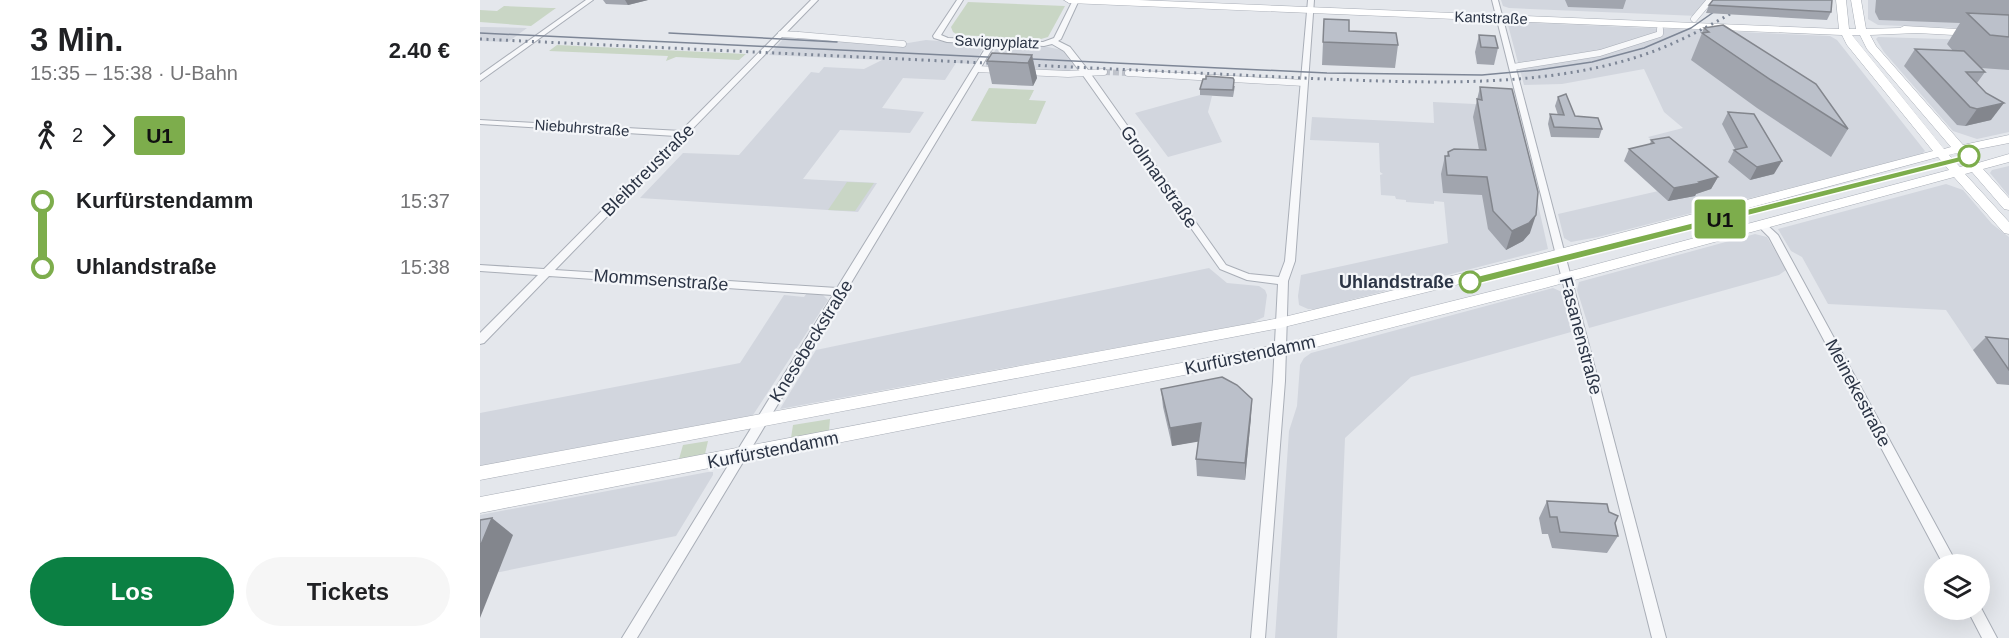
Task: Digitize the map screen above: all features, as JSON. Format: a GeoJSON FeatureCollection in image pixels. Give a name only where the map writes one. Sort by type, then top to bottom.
{"type":"FeatureCollection","features":[{"type":"Feature","properties":{"kind":"main road","name":"Kantstraße"},"geometry":{"type":"LineString","coordinates":[[1069,0],[1497,10],[1694,19],[1843,29]]}},
{"type":"Feature","properties":{"kind":"main road","name":"Kantstraße"},"geometry":{"type":"LineString","coordinates":[[1243,0],[1311,4]]}},
{"type":"Feature","properties":{"kind":"main road"},"geometry":{"type":"LineString","coordinates":[[1841,0],[1843,29],[1941,153],[2009,230]]}},
{"type":"Feature","properties":{"kind":"main road"},"geometry":{"type":"LineString","coordinates":[[1856,0],[1862,30],[1871,47],[2009,206]]}},
{"type":"Feature","properties":{"kind":"main road","name":"Kantstraße"},"geometry":{"type":"LineString","coordinates":[[1497,10],[1862,30],[2009,35]]}},
{"type":"Feature","properties":{"kind":"main road","name":"Kurfürstendamm"},"geometry":{"type":"LineString","coordinates":[[480,473],[1280,323],[1941,153],[2009,139]]}},
{"type":"Feature","properties":{"kind":"main road","name":"Kurfürstendamm"},"geometry":{"type":"LineString","coordinates":[[480,505],[1281,350],[1565,278],[2009,158]]}},
{"type":"Feature","properties":{"kind":"street"},"geometry":{"type":"LineString","coordinates":[[480,79],[590,0]]}},
{"type":"Feature","properties":{"kind":"street","name":"Bleibtreustraße"},"geometry":{"type":"LineString","coordinates":[[480,340],[815,0]]}},
{"type":"Feature","properties":{"kind":"street","name":"Savignyplatz"},"geometry":{"type":"LineString","coordinates":[[960,0],[937,36],[947,40],[1044,44],[1054,42],[1076,0]]}},
{"type":"Feature","properties":{"kind":"street"},"geometry":{"type":"LineString","coordinates":[[1694,19],[1710,0]]}},
{"type":"Feature","properties":{"kind":"street"},"geometry":{"type":"LineString","coordinates":[[1258,638],[1281,350],[1283,281],[1290,261],[1311,4]]}},
{"type":"Feature","properties":{"kind":"street","name":"Fasanenstraße"},"geometry":{"type":"LineString","coordinates":[[1497,10],[1659,638]]}},
{"type":"Feature","properties":{"kind":"street"},"geometry":{"type":"LineString","coordinates":[[1513,67],[1599,53],[1660,34],[1660,29]]}},
{"type":"Feature","properties":{"kind":"street"},"geometry":{"type":"LineString","coordinates":[[781,34],[914,45]]}},
{"type":"Feature","properties":{"kind":"street","name":"Knesebeckstraße"},"geometry":{"type":"LineString","coordinates":[[629,638],[993,42]]}},
{"type":"Feature","properties":{"kind":"street","name":"Grolmanstraße"},"geometry":{"type":"LineString","coordinates":[[1054,42],[1067,49],[1085,72],[1223,267],[1246,277],[1283,281]]}},
{"type":"Feature","properties":{"kind":"street"},"geometry":{"type":"LineString","coordinates":[[977,69],[1004,71]]}},
{"type":"Feature","properties":{"kind":"street"},"geometry":{"type":"LineString","coordinates":[[1015,71],[1068,74],[1104,72]]}},
{"type":"Feature","properties":{"kind":"street"},"geometry":{"type":"LineString","coordinates":[[1128,73],[1304,82]]}},
{"type":"Feature","properties":{"kind":"street","name":"Niebuhrstraße"},"geometry":{"type":"LineString","coordinates":[[480,122],[683,134]]}},
{"type":"Feature","properties":{"kind":"street","name":"Meinekestraße"},"geometry":{"type":"LineString","coordinates":[[1762,225],[1773,235],[1945,554]]}},
{"type":"Feature","properties":{"kind":"street","name":"Mommsenstraße"},"geometry":{"type":"LineString","coordinates":[[480,268],[842,292]]}},
{"type":"Feature","properties":{"kind":"street"},"geometry":{"type":"LineString","coordinates":[[1980,620],[1990,638]]}},
{"type":"Feature","properties":{"kind":"shaded area"},"geometry":{"type":"Polygon","coordinates":[[[1501,0],[1716,0],[1698,16],[1509,8],[1503,6],[1501,0]]]}},
{"type":"Feature","properties":{"kind":"shaded area"},"geometry":{"type":"Polygon","coordinates":[[[1868,0],[1949,0],[2009,30],[1878,25],[1868,19],[1868,0]]]}},
{"type":"Feature","properties":{"kind":"shaded area"},"geometry":{"type":"Polygon","coordinates":[[[1513,22],[1830,36],[1837,40],[1925,151],[1922,154],[1571,242],[1564,238],[1558,214],[1702,181],[1648,137],[1683,128],[1664,112],[1644,69],[1562,84],[1524,85],[1508,25],[1513,22]]]}},
{"type":"Feature","properties":{"kind":"shaded area"},"geometry":{"type":"Polygon","coordinates":[[[480,27],[527,28],[508,42],[480,41],[480,27]]]}},
{"type":"Feature","properties":{"kind":"shaded area"},"geometry":{"type":"Polygon","coordinates":[[[791,32],[908,43],[926,40],[978,44],[984,47],[974,64],[956,63],[945,80],[903,78],[882,108],[924,112],[910,133],[840,130],[803,179],[877,183],[858,212],[640,198],[683,153],[739,155],[811,72],[819,73],[824,67],[864,69],[882,60],[769,55],[784,38],[782,37],[791,32]]]}},
{"type":"Feature","properties":{"kind":"shaded area"},"geometry":{"type":"Polygon","coordinates":[[[1878,37],[2009,41],[2009,132],[1977,139],[1953,131],[1884,52],[1876,39],[1878,37]]]}},
{"type":"Feature","properties":{"kind":"shaded area"},"geometry":{"type":"Polygon","coordinates":[[[1007,45],[1062,50],[1074,66],[1070,70],[1076,77],[982,72],[996,49],[1007,45]]]}},
{"type":"Feature","properties":{"kind":"shaded area"},"geometry":{"type":"Polygon","coordinates":[[[1200,95],[1212,96],[1208,112],[1222,142],[1168,157],[1135,113],[1200,95]]]}},
{"type":"Feature","properties":{"kind":"shaded area"},"geometry":{"type":"Polygon","coordinates":[[[1433,102],[1516,106],[1548,249],[1315,309],[1299,305],[1301,275],[1448,243],[1444,202],[1434,201],[1434,204],[1406,202],[1406,200],[1396,199],[1395,196],[1381,195],[1380,175],[1383,174],[1380,172],[1379,143],[1310,140],[1312,117],[1434,123],[1433,102]]]}},
{"type":"Feature","properties":{"kind":"shaded area"},"geometry":{"type":"Polygon","coordinates":[[[2009,166],[2009,196],[1990,173],[1992,170],[2009,166]]]}},
{"type":"Feature","properties":{"kind":"shaded area"},"geometry":{"type":"Polygon","coordinates":[[[1946,184],[1963,190],[1992,224],[2009,237],[2009,353],[1973,350],[1946,310],[1828,304],[1802,257],[1791,251],[1778,229],[1946,184]]]}},
{"type":"Feature","properties":{"kind":"shaded area"},"geometry":{"type":"Polygon","coordinates":[[[1755,234],[1767,237],[1786,270],[1779,275],[1589,328],[1577,290],[1579,282],[1755,234]]]}},
{"type":"Feature","properties":{"kind":"shaded area"},"geometry":{"type":"Polygon","coordinates":[[[1209,268],[1227,283],[1259,286],[1265,290],[1267,295],[1264,317],[1251,323],[780,409],[816,350],[1209,268]]]}},
{"type":"Feature","properties":{"kind":"shaded area"},"geometry":{"type":"Polygon","coordinates":[[[1553,288],[1562,292],[1571,332],[1411,377],[1345,438],[1337,638],[1275,638],[1289,431],[1297,406],[1300,365],[1304,358],[1311,353],[1553,288]]]}},
{"type":"Feature","properties":{"kind":"shaded area"},"geometry":{"type":"Polygon","coordinates":[[[807,293],[823,295],[828,300],[753,415],[480,466],[480,413],[740,363],[784,295],[804,297],[807,293]]]}},
{"type":"Feature","properties":{"kind":"shaded area"},"geometry":{"type":"Polygon","coordinates":[[[713,472],[713,475],[676,536],[480,576],[480,515],[713,472]]]}},
{"type":"Feature","properties":{"kind":"green space"},"geometry":{"type":"Polygon","coordinates":[[[968,2],[1065,6],[1048,37],[1041,39],[958,35],[951,27],[968,2]]]}},
{"type":"Feature","properties":{"kind":"green space"},"geometry":{"type":"Polygon","coordinates":[[[504,6],[556,8],[531,26],[480,22],[480,10],[497,11],[504,6]]]}},
{"type":"Feature","properties":{"kind":"green space"},"geometry":{"type":"Polygon","coordinates":[[[557,45],[746,54],[739,60],[676,57],[666,61],[668,56],[549,51],[557,45]]]}},
{"type":"Feature","properties":{"kind":"green space"},"geometry":{"type":"Polygon","coordinates":[[[989,88],[1034,90],[1029,100],[1046,101],[1036,124],[971,121],[989,88]]]}},
{"type":"Feature","properties":{"kind":"green space"},"geometry":{"type":"Polygon","coordinates":[[[847,182],[874,183],[855,211],[828,210],[847,182]]]}},
{"type":"Feature","properties":{"kind":"green space"},"geometry":{"type":"Polygon","coordinates":[[[830,419],[829,431],[791,438],[793,425],[830,419]]]}},
{"type":"Feature","properties":{"kind":"green space"},"geometry":{"type":"Polygon","coordinates":[[[708,441],[705,454],[679,459],[683,445],[708,441]]]}},
{"type":"Feature","properties":{"kind":"building"},"geometry":{"type":"Polygon","coordinates":[[[1713,0],[1832,0],[1831,12],[1709,5],[1713,0]]]}},
{"type":"Feature","properties":{"kind":"building"},"geometry":{"type":"Polygon","coordinates":[[[1967,13],[2009,15],[2009,37],[1990,35],[1967,13]]]}},
{"type":"Feature","properties":{"kind":"building"},"geometry":{"type":"Polygon","coordinates":[[[1324,19],[1349,20],[1349,31],[1396,33],[1398,45],[1323,42],[1324,19]]]}},
{"type":"Feature","properties":{"kind":"building"},"geometry":{"type":"Polygon","coordinates":[[[1723,25],[1816,84],[1848,129],[1702,33],[1709,32],[1704,28],[1723,25]]]}},
{"type":"Feature","properties":{"kind":"building"},"geometry":{"type":"Polygon","coordinates":[[[1479,35],[1495,36],[1498,48],[1481,47],[1479,35]]]}},
{"type":"Feature","properties":{"kind":"building"},"geometry":{"type":"Polygon","coordinates":[[[1915,49],[1964,51],[1985,72],[1966,72],[1986,93],[2004,103],[1977,109],[1970,107],[1915,49]]]}},
{"type":"Feature","properties":{"kind":"building"},"geometry":{"type":"Polygon","coordinates":[[[992,53],[1032,55],[1028,63],[987,61],[992,53]]]}},
{"type":"Feature","properties":{"kind":"building"},"geometry":{"type":"Polygon","coordinates":[[[1206,76],[1233,78],[1233,90],[1200,89],[1206,76]]]}},
{"type":"Feature","properties":{"kind":"building"},"geometry":{"type":"Polygon","coordinates":[[[1480,87],[1512,89],[1538,192],[1536,215],[1529,223],[1512,231],[1493,211],[1487,177],[1447,175],[1445,156],[1449,156],[1448,152],[1454,149],[1486,150],[1477,99],[1482,100],[1480,87]]]}},
{"type":"Feature","properties":{"kind":"building"},"geometry":{"type":"Polygon","coordinates":[[[1566,94],[1575,116],[1598,118],[1602,129],[1554,127],[1550,114],[1564,115],[1558,97],[1566,94]]]}},
{"type":"Feature","properties":{"kind":"building"},"geometry":{"type":"Polygon","coordinates":[[[1728,112],[1754,114],[1782,161],[1757,167],[1734,150],[1747,147],[1728,112]]]}},
{"type":"Feature","properties":{"kind":"building"},"geometry":{"type":"Polygon","coordinates":[[[1669,137],[1718,177],[1674,188],[1629,149],[1654,143],[1651,140],[1669,137]]]}},
{"type":"Feature","properties":{"kind":"building"},"geometry":{"type":"Polygon","coordinates":[[[1986,337],[2009,339],[2009,370],[1986,337]]]}},
{"type":"Feature","properties":{"kind":"building"},"geometry":{"type":"Polygon","coordinates":[[[1222,377],[1237,385],[1252,399],[1245,463],[1196,459],[1201,423],[1170,428],[1161,389],[1222,377]]]}},
{"type":"Feature","properties":{"kind":"building"},"geometry":{"type":"Polygon","coordinates":[[[1547,501],[1607,504],[1609,512],[1618,516],[1615,523],[1618,536],[1560,532],[1557,517],[1550,517],[1547,501]]]}},
{"type":"Feature","properties":{"kind":"building"},"geometry":{"type":"Polygon","coordinates":[[[492,518],[480,547],[480,520],[492,518]]]}},
{"type":"Feature","properties":{"kind":"tunnel"},"geometry":{"type":"LineString","coordinates":[[1104,72],[1128,73]]}},
{"type":"Feature","properties":{"kind":"tram line"},"geometry":{"type":"LineString","coordinates":[[480,33],[1327,73],[1482,75],[1592,62],[1644,48],[1691,28],[1731,0]]}},
{"type":"Feature","properties":{"kind":"tram line"},"geometry":{"type":"LineString","coordinates":[[669,33],[837,42]]}},
{"type":"Feature","properties":{"kind":"railway"},"geometry":{"type":"LineString","coordinates":[[480,39],[1324,79],[1407,82],[1492,81],[1577,72],[1618,63],[1682,39],[1754,0]]}},
{"type":"Feature","properties":{"kind":"metro line","name":"U1"},"geometry":{"type":"LineString","coordinates":[[1470,282],[1969,156]]}},
{"type":"Feature","properties":{"kind":"place","name":"Uhlandstraße"},"geometry":{"type":"Point","coordinates":[1470,282]}}]}
